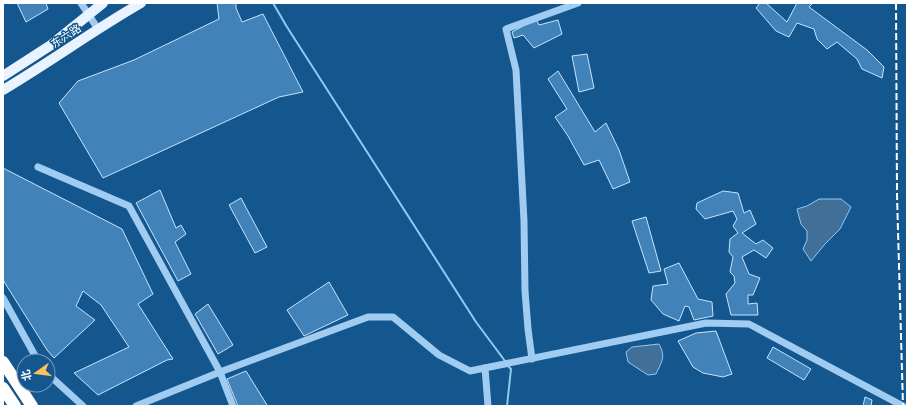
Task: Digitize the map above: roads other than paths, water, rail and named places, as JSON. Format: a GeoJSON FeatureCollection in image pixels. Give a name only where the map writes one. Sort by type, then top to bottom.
{"type":"FeatureCollection","features":[{"type":"Feature","properties":{"kind":"highway"},"geometry":{"type":"LineString","coordinates":[[3,362],[32,406]]}},
{"type":"Feature","properties":{"kind":"highway"},"geometry":{"type":"LineString","coordinates":[[3,388],[15,406]]}},
{"type":"Feature","properties":{"kind":"main road","name":"东六路"},"geometry":{"type":"LineString","coordinates":[[3,76],[51,45],[103,3]]}},
{"type":"Feature","properties":{"kind":"main road","name":"东六路"},"geometry":{"type":"LineString","coordinates":[[3,90],[142,3]]}},
{"type":"Feature","properties":{"kind":"street"},"geometry":{"type":"LineString","coordinates":[[81,3],[98,30]]}},
{"type":"Feature","properties":{"kind":"street"},"geometry":{"type":"LineString","coordinates":[[532,359],[525,291],[524,221],[516,70],[506,29],[578,3]]}},
{"type":"Feature","properties":{"kind":"street"},"geometry":{"type":"LineString","coordinates":[[38,167],[128,206],[220,372],[232,406]]}},
{"type":"Feature","properties":{"kind":"street"},"geometry":{"type":"LineString","coordinates":[[3,298],[34,353]]}},
{"type":"Feature","properties":{"kind":"street"},"geometry":{"type":"LineString","coordinates":[[136,406],[220,372],[368,317],[393,317],[439,355],[470,371],[706,323],[750,324],[903,406]]}},
{"type":"Feature","properties":{"kind":"street"},"geometry":{"type":"LineString","coordinates":[[485,368],[488,406]]}},
{"type":"Feature","properties":{"kind":"street"},"geometry":{"type":"LineString","coordinates":[[56,381],[83,406]]}},
{"type":"Feature","properties":{"kind":"water"},"geometry":{"type":"Polygon","coordinates":[[[819,199],[841,199],[851,207],[840,229],[811,261],[803,249],[807,240],[807,231],[801,224],[797,209],[807,206],[819,199]]]}},
{"type":"Feature","properties":{"kind":"water"},"geometry":{"type":"Polygon","coordinates":[[[659,344],[663,356],[656,374],[648,375],[628,362],[626,352],[632,347],[659,344]]]}},
{"type":"Feature","properties":{"kind":"waterway"},"geometry":{"type":"LineString","coordinates":[[273,3],[476,322],[505,361]]}},
{"type":"Feature","properties":{"kind":"waterway"},"geometry":{"type":"LineString","coordinates":[[507,365],[511,369],[507,406]]}},
{"type":"Feature","properties":{"kind":"railway"},"geometry":{"type":"LineString","coordinates":[[896,3],[897,195],[903,406]]}}]}
